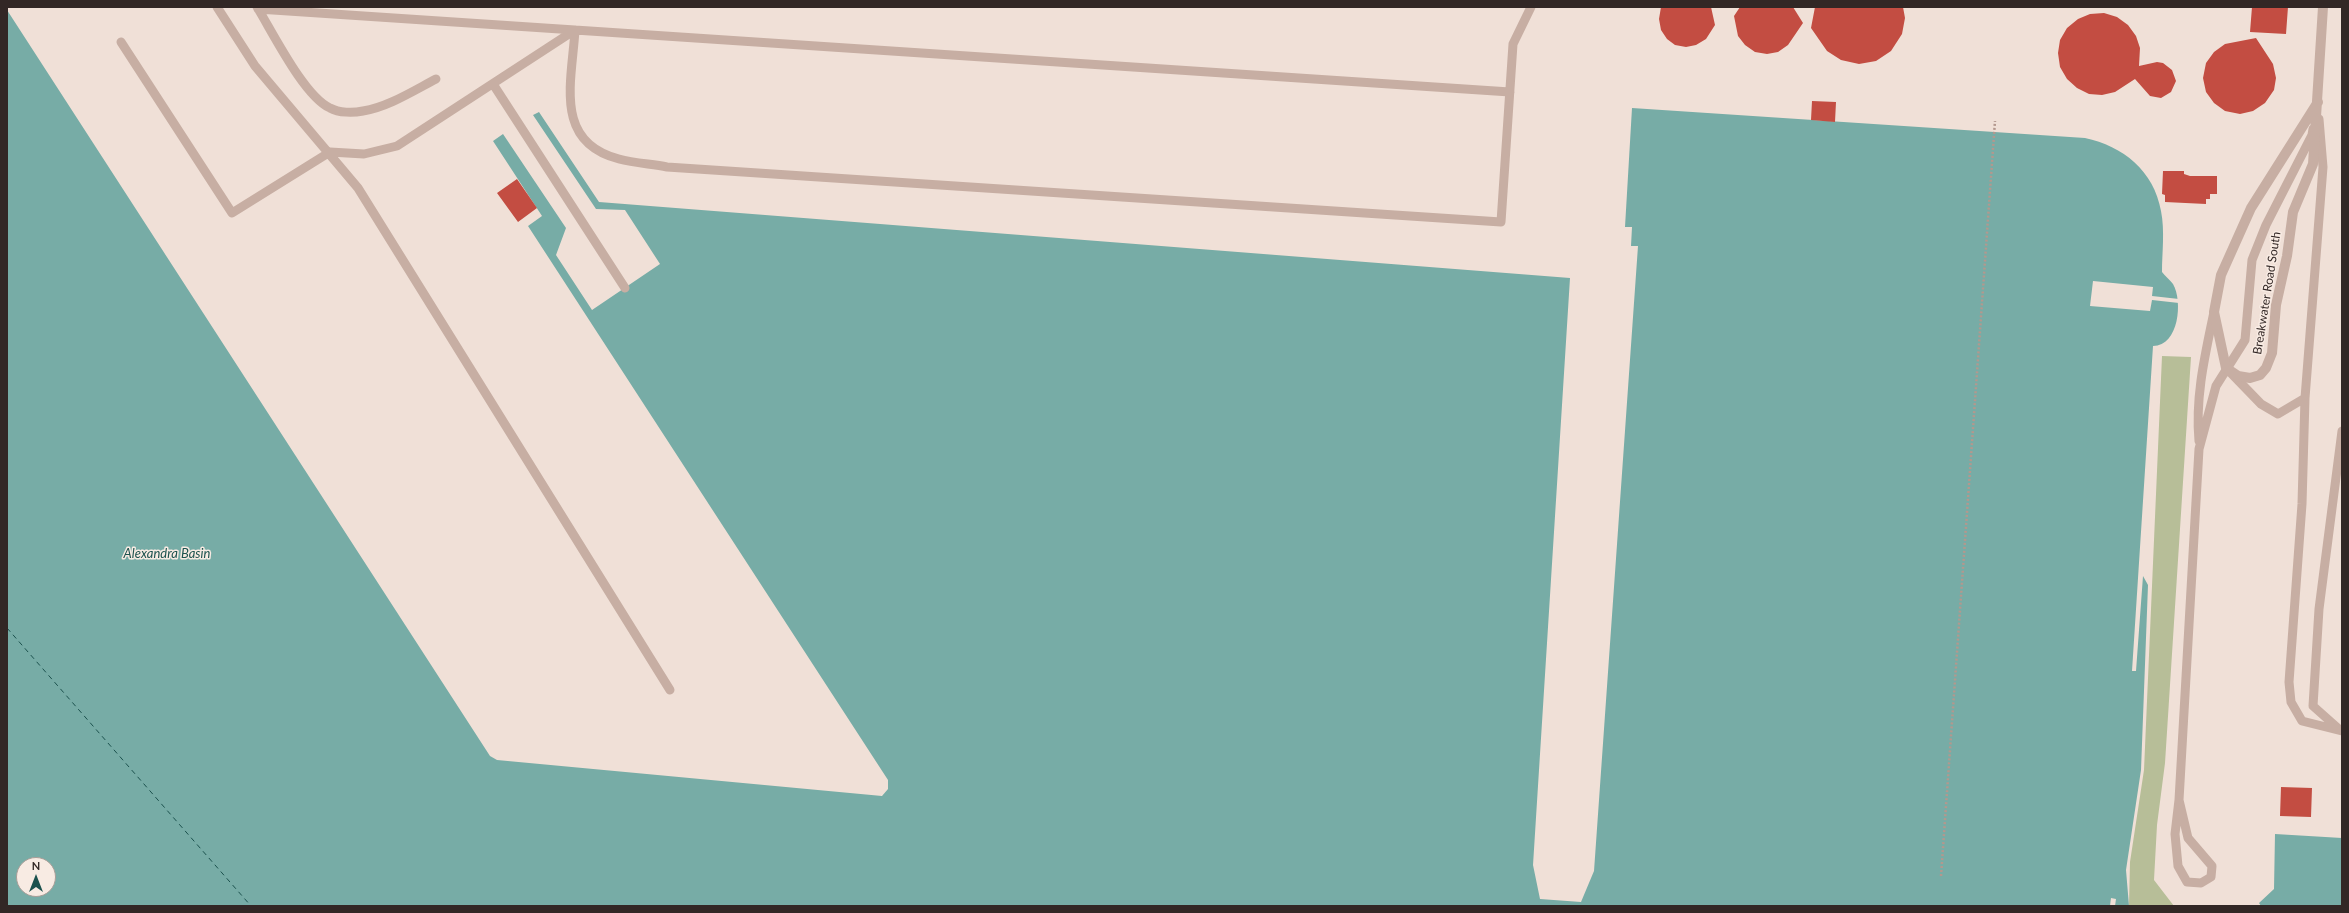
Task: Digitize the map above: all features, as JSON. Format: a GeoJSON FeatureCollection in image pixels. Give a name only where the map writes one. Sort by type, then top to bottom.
{"type":"FeatureCollection","features":[{"type":"Feature","properties":{"kind":"street","name":"Breakwater Road South"},"geometry":{"type":"LineString","coordinates":[[2318,102],[2251,208],[2221,275],[2214,312],[2226,368],[2238,376],[2250,378],[2260,375],[2266,368],[2272,353],[2276,305],[2287,256],[2292,212],[2313,164],[2318,102],[2323,7]]}},
{"type":"Feature","properties":{"kind":"lane"},"geometry":{"type":"LineString","coordinates":[[217,7],[256,66],[304,125],[330,152],[358,188],[670,690]]}},
{"type":"Feature","properties":{"kind":"lane"},"geometry":{"type":"LineString","coordinates":[[575,30],[570,112],[578,134],[596,150],[618,159],[675,167],[1501,222],[1513,44],[1532,7]]}},
{"type":"Feature","properties":{"kind":"lane"},"geometry":{"type":"LineString","coordinates":[[257,8],[1510,92]]}},
{"type":"Feature","properties":{"kind":"lane"},"geometry":{"type":"LineString","coordinates":[[257,8],[310,92],[331,109],[347,112],[363,111],[381,106],[436,79]]}},
{"type":"Feature","properties":{"kind":"lane"},"geometry":{"type":"LineString","coordinates":[[121,42],[232,213],[330,152],[364,154],[397,146],[575,30]]}},
{"type":"Feature","properties":{"kind":"lane"},"geometry":{"type":"LineString","coordinates":[[493,84],[625,288]]}},
{"type":"Feature","properties":{"kind":"lane"},"geometry":{"type":"LineString","coordinates":[[2200,449],[2216,386],[2245,340],[2252,260],[2266,225],[2312,135],[2318,102]]}},
{"type":"Feature","properties":{"kind":"lane"},"geometry":{"type":"LineString","coordinates":[[2318,102],[2323,167],[2305,398],[2302,504],[2289,682],[2291,702],[2302,721],[2341,730]]}},
{"type":"Feature","properties":{"kind":"lane"},"geometry":{"type":"LineString","coordinates":[[2179,800],[2188,838],[2212,866],[2212,877],[2201,883],[2188,882],[2178,866],[2174,834],[2179,800],[2200,449],[2197,420],[2202,368],[2214,312]]}},
{"type":"Feature","properties":{"kind":"lane"},"geometry":{"type":"LineString","coordinates":[[2226,368],[2261,404],[2278,414],[2305,398]]}},
{"type":"Feature","properties":{"kind":"lane"},"geometry":{"type":"LineString","coordinates":[[2341,730],[2313,706],[2319,609],[2342,431]]}},
{"type":"Feature","properties":{"kind":"path"},"geometry":{"type":"LineString","coordinates":[[1941,876],[1995,121]]}},
{"type":"Feature","properties":{"kind":"green space"},"geometry":{"type":"Polygon","coordinates":[[[2162,356],[2191,357],[2165,763],[2157,825],[2154,880],[2174,906],[2129,906],[2130,862],[2144,770],[2162,356]]]}},
{"type":"Feature","properties":{"kind":"water","name":"Alexandra Basin"},"geometry":{"type":"Polygon","coordinates":[[[7,10],[490,756],[497,760],[882,796],[888,789],[888,780],[528,226],[542,216],[493,141],[503,134],[566,228],[556,255],[592,310],[660,264],[625,210],[596,209],[533,115],[539,112],[599,202],[1570,278],[1533,865],[1540,899],[1581,902],[1594,871],[1638,246],[1631,246],[1632,227],[1625,227],[1632,108],[2085,138],[2112,147],[2135,162],[2152,184],[2161,211],[2163,226],[2162,272],[2173,284],[2178,301],[2178,311],[2173,331],[2168,339],[2162,344],[2153,346],[2132,671],[2136,671],[2143,576],[2148,585],[2141,770],[2126,870],[2129,906],[2115,906],[2116,899],[2111,898],[2110,906],[7,906],[7,10]]]}},
{"type":"Feature","properties":{"kind":"water"},"geometry":{"type":"Polygon","coordinates":[[[2275,834],[2342,838],[2342,906],[2261,906],[2259,903],[2274,889],[2275,834]]]}},
{"type":"Feature","properties":{"kind":"pier"},"geometry":{"type":"Polygon","coordinates":[[[2093,281],[2153,287],[2152,296],[2179,299],[2179,303],[2152,300],[2150,311],[2090,306],[2093,281]]]}},
{"type":"Feature","properties":{"kind":"building"},"geometry":{"type":"Polygon","coordinates":[[[1661,7],[1711,7],[1715,25],[1706,39],[1696,45],[1686,47],[1675,45],[1667,39],[1661,30],[1659,19],[1661,7]]]}},
{"type":"Feature","properties":{"kind":"building"},"geometry":{"type":"Polygon","coordinates":[[[1740,7],[1793,7],[1803,23],[1788,45],[1778,52],[1767,54],[1755,52],[1745,45],[1738,36],[1734,16],[1740,7]]]}},
{"type":"Feature","properties":{"kind":"building"},"geometry":{"type":"Polygon","coordinates":[[[1815,7],[1903,7],[1905,18],[1902,34],[1891,51],[1876,61],[1859,64],[1841,60],[1827,51],[1811,28],[1815,7]]]}},
{"type":"Feature","properties":{"kind":"building"},"geometry":{"type":"Polygon","coordinates":[[[2252,7],[2288,7],[2286,34],[2250,32],[2252,7]]]}},
{"type":"Feature","properties":{"kind":"building"},"geometry":{"type":"Polygon","coordinates":[[[2104,13],[2117,17],[2128,25],[2136,36],[2140,48],[2139,66],[2157,62],[2163,63],[2172,70],[2176,81],[2171,92],[2161,98],[2150,96],[2135,79],[2115,92],[2102,95],[2089,94],[2077,88],[2067,79],[2060,67],[2058,53],[2060,40],[2067,28],[2078,19],[2090,14],[2104,13]]]}},
{"type":"Feature","properties":{"kind":"building"},"geometry":{"type":"Polygon","coordinates":[[[2256,38],[2273,64],[2276,78],[2274,90],[2265,103],[2253,111],[2240,114],[2225,111],[2214,103],[2206,92],[2203,78],[2206,63],[2214,52],[2225,44],[2256,38]]]}},
{"type":"Feature","properties":{"kind":"building"},"geometry":{"type":"Polygon","coordinates":[[[1812,101],[1836,102],[1835,122],[1811,120],[1812,101]]]}},
{"type":"Feature","properties":{"kind":"building"},"geometry":{"type":"Polygon","coordinates":[[[2163,171],[2184,171],[2184,174],[2190,176],[2217,176],[2217,194],[2210,194],[2210,199],[2206,199],[2206,204],[2165,202],[2165,195],[2162,194],[2163,171]]]}},
{"type":"Feature","properties":{"kind":"building"},"geometry":{"type":"Polygon","coordinates":[[[517,179],[537,208],[518,222],[497,193],[517,179]]]}},
{"type":"Feature","properties":{"kind":"building"},"geometry":{"type":"Polygon","coordinates":[[[2281,787],[2312,788],[2311,817],[2280,816],[2281,787]]]}},
{"type":"Feature","properties":{"kind":"ferry route"},"geometry":{"type":"LineString","coordinates":[[7,628],[251,906]]}}]}
